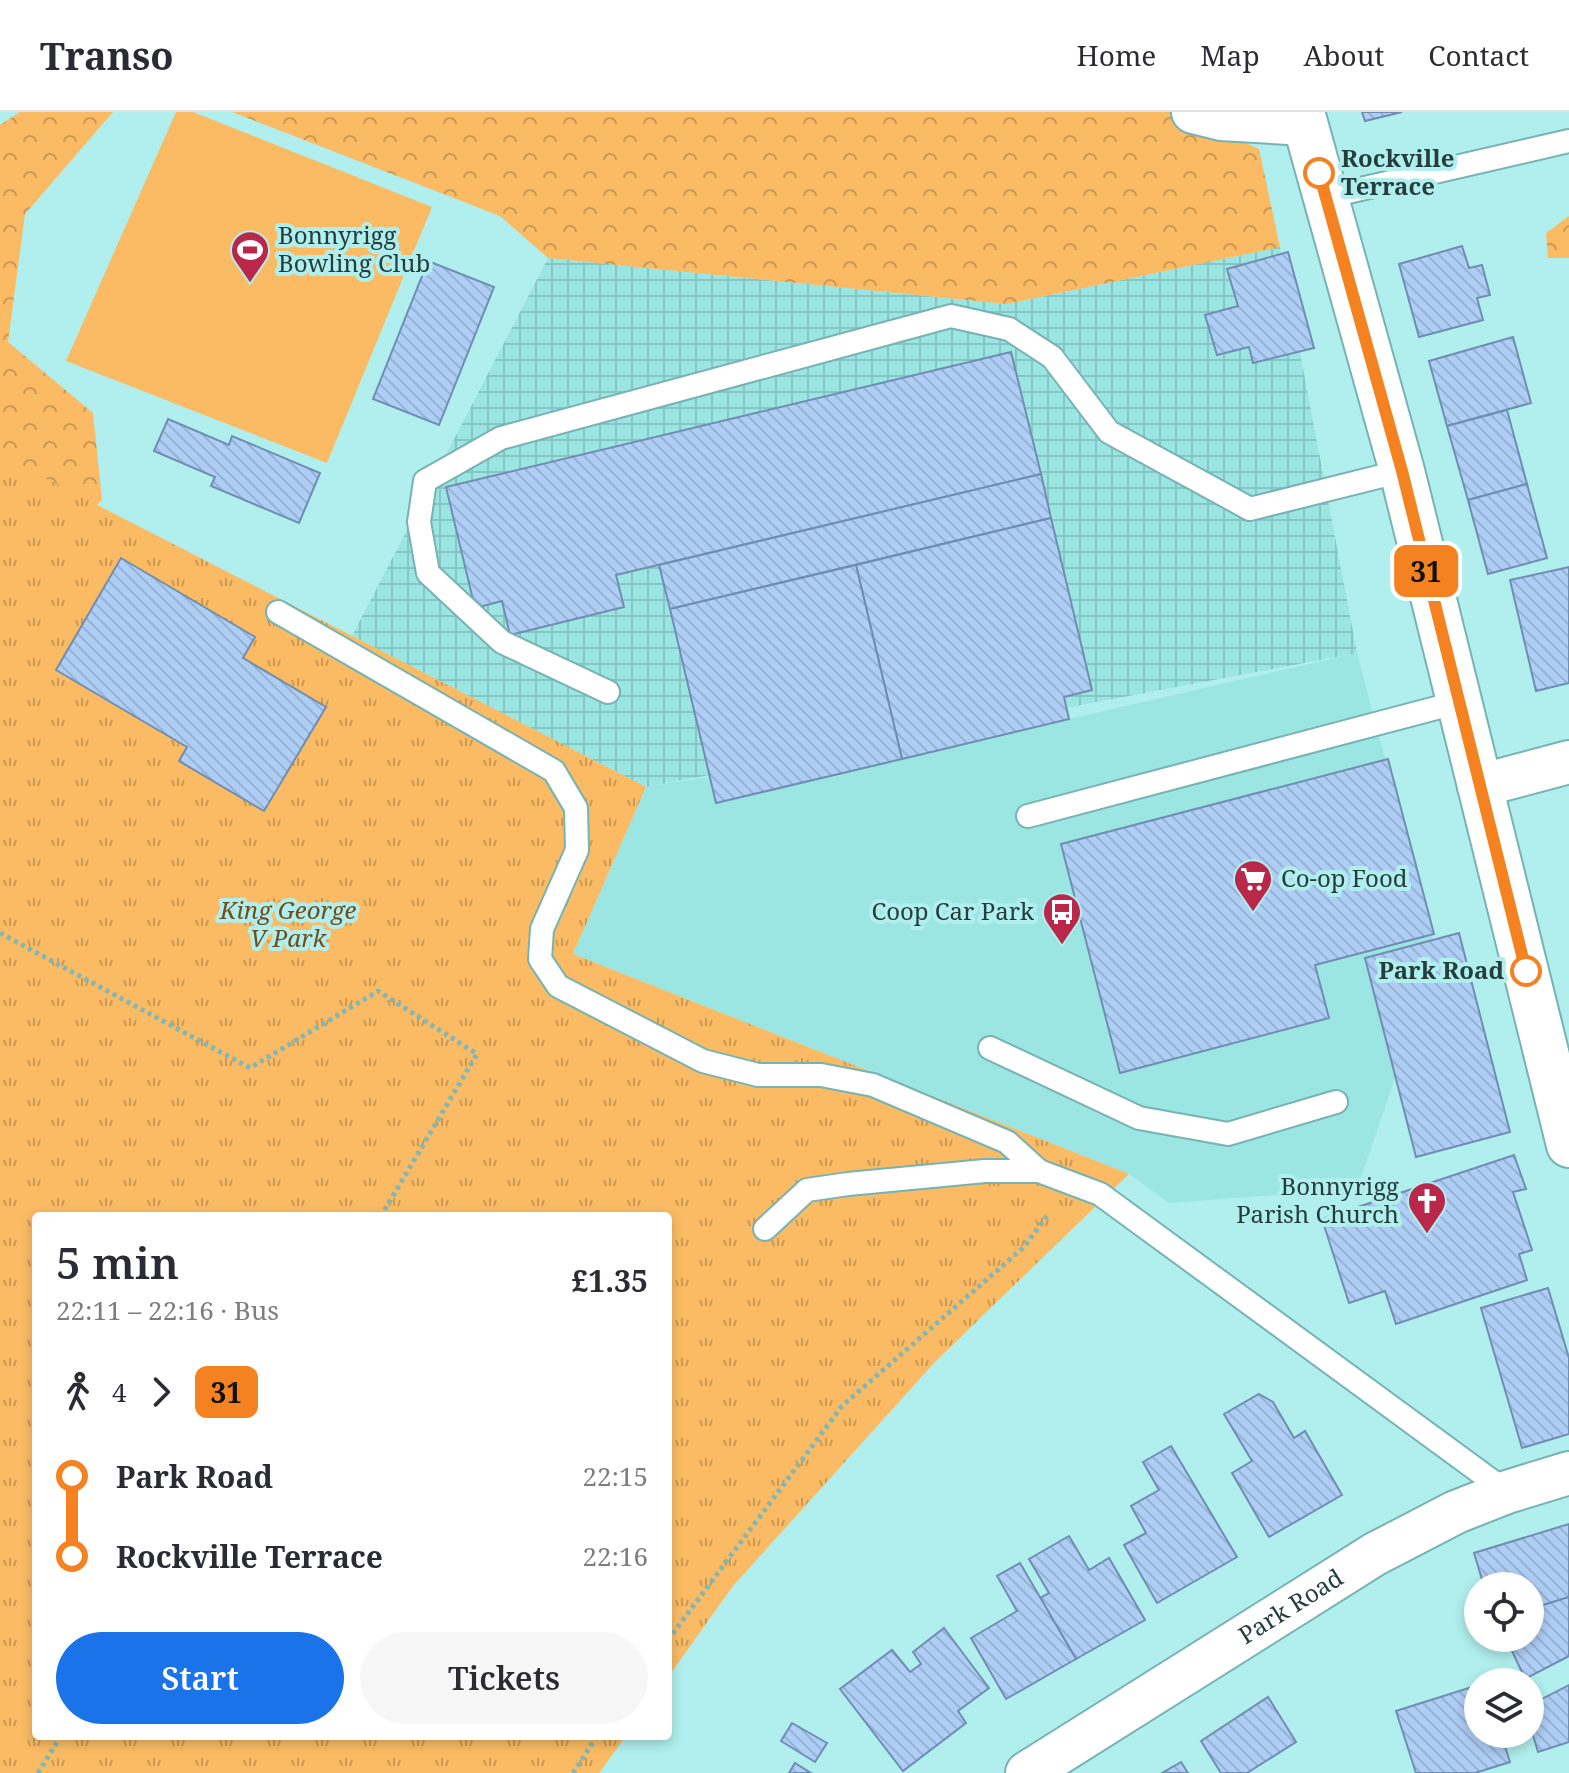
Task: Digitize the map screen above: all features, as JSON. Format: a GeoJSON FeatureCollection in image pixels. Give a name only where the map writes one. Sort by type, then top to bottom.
{"type":"FeatureCollection","features":[{"type":"Feature","properties":{"kind":"main road"},"geometry":{"type":"LineString","coordinates":[[1304,118],[1402,471],[1569,1145]]}},
{"type":"Feature","properties":{"kind":"street"},"geometry":{"type":"LineString","coordinates":[[1193,112],[1221,119],[1304,118]]}},
{"type":"Feature","properties":{"kind":"street"},"geometry":{"type":"LineString","coordinates":[[1479,786],[1569,762]]}},
{"type":"Feature","properties":{"kind":"street","name":"Park Road"},"geometry":{"type":"LineString","coordinates":[[1027,1773],[1375,1554],[1456,1512],[1569,1473]]}},
{"type":"Feature","properties":{"kind":"lane"},"geometry":{"type":"LineString","coordinates":[[1326,197],[1569,141]]}},
{"type":"Feature","properties":{"kind":"lane"},"geometry":{"type":"LineString","coordinates":[[608,692],[502,642],[428,573],[419,522],[425,481],[501,438],[951,316],[1009,329],[1031,343],[1052,357],[1109,432],[1250,509],[1402,471]]}},
{"type":"Feature","properties":{"kind":"lane"},"geometry":{"type":"LineString","coordinates":[[278,612],[554,771],[576,808],[577,850],[542,929],[540,959],[558,986],[703,1061],[758,1075],[821,1075],[873,1085],[1007,1142],[1039,1171],[1100,1194],[1507,1492]]}},
{"type":"Feature","properties":{"kind":"lane"},"geometry":{"type":"LineString","coordinates":[[1028,816],[1459,702]]}},
{"type":"Feature","properties":{"kind":"lane"},"geometry":{"type":"LineString","coordinates":[[990,1048],[1139,1118],[1228,1134],[1336,1102]]}},
{"type":"Feature","properties":{"kind":"lane"},"geometry":{"type":"LineString","coordinates":[[765,1229],[807,1190],[985,1171],[1039,1171]]}},
{"type":"Feature","properties":{"kind":"path"},"geometry":{"type":"LineString","coordinates":[[0,933],[250,1068],[378,991],[477,1054],[383,1212]]}},
{"type":"Feature","properties":{"kind":"path"},"geometry":{"type":"LineString","coordinates":[[672,1635],[842,1406],[1024,1247],[1072,1184]]}},
{"type":"Feature","properties":{"kind":"path"},"geometry":{"type":"LineString","coordinates":[[38,1773],[58,1740]]}},
{"type":"Feature","properties":{"kind":"path"},"geometry":{"type":"LineString","coordinates":[[573,1773],[594,1740]]}},
{"type":"Feature","properties":{"kind":"shaded area"},"geometry":{"type":"Polygon","coordinates":[[[1280,247],[1357,653],[646,787],[352,636],[548,258],[1007,304],[1280,247]]]}},
{"type":"Feature","properties":{"kind":"shaded area"},"geometry":{"type":"Polygon","coordinates":[[[1357,653],[1437,955],[1357,1189],[1169,1203],[1129,1174],[573,954],[646,787],[1069,719],[1357,653]]]}},
{"type":"Feature","properties":{"kind":"green space"},"geometry":{"type":"Polygon","coordinates":[[[20,112],[113,112],[25,214],[8,342],[93,413],[102,500],[30,571],[0,565],[0,125],[20,112]]]}},
{"type":"Feature","properties":{"kind":"green space","name":"Bonnyrigg Bowling Club"},"geometry":{"type":"Polygon","coordinates":[[[176,112],[193,112],[432,207],[327,463],[66,361],[176,112]]]}},
{"type":"Feature","properties":{"kind":"green space"},"geometry":{"type":"Polygon","coordinates":[[[232,112],[1179,112],[1259,149],[1280,247],[1007,304],[548,258],[500,216],[232,112]]]}},
{"type":"Feature","properties":{"kind":"green space"},"geometry":{"type":"Polygon","coordinates":[[[1569,216],[1569,258],[1548,258],[1546,233],[1569,216]]]}},
{"type":"Feature","properties":{"kind":"green space","name":"King George V Park"},"geometry":{"type":"Polygon","coordinates":[[[0,455],[646,787],[573,954],[1129,1174],[935,1362],[733,1586],[672,1671],[672,1212],[32,1212],[32,1740],[623,1740],[599,1773],[0,1773],[0,455]]]}},
{"type":"Feature","properties":{"kind":"building"},"geometry":{"type":"Polygon","coordinates":[[[1362,112],[1402,112],[1365,121],[1362,112]]]}},
{"type":"Feature","properties":{"kind":"building"},"geometry":{"type":"Polygon","coordinates":[[[1462,246],[1469,268],[1482,265],[1490,295],[1477,298],[1483,320],[1419,337],[1399,264],[1462,246]]]}},
{"type":"Feature","properties":{"kind":"building"},"geometry":{"type":"Polygon","coordinates":[[[1288,252],[1314,348],[1253,363],[1249,347],[1217,355],[1205,315],[1238,306],[1227,269],[1288,252]]]}},
{"type":"Feature","properties":{"kind":"building"},"geometry":{"type":"Polygon","coordinates":[[[428,261],[494,287],[439,425],[373,399],[428,261]]]}},
{"type":"Feature","properties":{"kind":"building"},"geometry":{"type":"Polygon","coordinates":[[[1513,337],[1531,403],[1447,426],[1429,361],[1513,337]]]}},
{"type":"Feature","properties":{"kind":"building"},"geometry":{"type":"Polygon","coordinates":[[[1011,352],[1041,474],[616,575],[624,607],[510,635],[502,601],[475,608],[446,487],[1011,352]]]}},
{"type":"Feature","properties":{"kind":"building"},"geometry":{"type":"Polygon","coordinates":[[[1507,410],[1527,484],[1468,500],[1447,426],[1507,410]]]}},
{"type":"Feature","properties":{"kind":"building"},"geometry":{"type":"Polygon","coordinates":[[[168,419],[229,445],[232,436],[320,473],[299,523],[211,486],[215,477],[154,451],[168,419]]]}},
{"type":"Feature","properties":{"kind":"building"},"geometry":{"type":"Polygon","coordinates":[[[1041,474],[1051,518],[670,609],[659,565],[1041,474]]]}},
{"type":"Feature","properties":{"kind":"building"},"geometry":{"type":"Polygon","coordinates":[[[1527,484],[1547,558],[1488,574],[1468,500],[1527,484]]]}},
{"type":"Feature","properties":{"kind":"building"},"geometry":{"type":"Polygon","coordinates":[[[1051,518],[1092,690],[1064,697],[1069,719],[902,759],[856,565],[1051,518]]]}},
{"type":"Feature","properties":{"kind":"building"},"geometry":{"type":"Polygon","coordinates":[[[121,558],[255,637],[243,658],[326,707],[264,811],[179,761],[187,747],[56,670],[121,558]]]}},
{"type":"Feature","properties":{"kind":"building"},"geometry":{"type":"Polygon","coordinates":[[[856,565],[902,759],[716,803],[670,609],[856,565]]]}},
{"type":"Feature","properties":{"kind":"building"},"geometry":{"type":"Polygon","coordinates":[[[1569,567],[1569,683],[1536,691],[1510,580],[1569,567]]]}},
{"type":"Feature","properties":{"kind":"building","name":"Co-op Food"},"geometry":{"type":"Polygon","coordinates":[[[1388,759],[1434,934],[1315,965],[1329,1018],[1120,1073],[1061,844],[1388,759]]]}},
{"type":"Feature","properties":{"kind":"building"},"geometry":{"type":"Polygon","coordinates":[[[1459,933],[1510,1132],[1416,1157],[1365,958],[1459,933]]]}},
{"type":"Feature","properties":{"kind":"building","name":"Bonnyrigg Parish Church"},"geometry":{"type":"Polygon","coordinates":[[[1514,1155],[1526,1189],[1513,1192],[1532,1250],[1519,1254],[1527,1280],[1396,1324],[1385,1291],[1349,1303],[1322,1219],[1514,1155]]]}},
{"type":"Feature","properties":{"kind":"building"},"geometry":{"type":"Polygon","coordinates":[[[1548,1288],[1569,1358],[1569,1434],[1522,1448],[1481,1308],[1548,1288]]]}},
{"type":"Feature","properties":{"kind":"building"},"geometry":{"type":"Polygon","coordinates":[[[1259,1394],[1273,1402],[1294,1438],[1305,1431],[1342,1495],[1269,1537],[1232,1473],[1252,1461],[1224,1414],[1259,1394]]]}},
{"type":"Feature","properties":{"kind":"building"},"geometry":{"type":"Polygon","coordinates":[[[1171,1446],[1237,1557],[1157,1603],[1124,1545],[1146,1533],[1131,1506],[1159,1490],[1143,1462],[1171,1446]]]}},
{"type":"Feature","properties":{"kind":"building"},"geometry":{"type":"Polygon","coordinates":[[[1569,1524],[1569,1597],[1544,1605],[1544,1572],[1480,1572],[1474,1553],[1569,1524]]]}},
{"type":"Feature","properties":{"kind":"building"},"geometry":{"type":"Polygon","coordinates":[[[1069,1536],[1089,1570],[1109,1558],[1145,1620],[1076,1659],[1040,1598],[1049,1593],[1029,1559],[1069,1536]]]}},
{"type":"Feature","properties":{"kind":"building"},"geometry":{"type":"Polygon","coordinates":[[[1020,1563],[1076,1659],[1006,1699],[971,1638],[1017,1611],[997,1576],[1020,1563]]]}},
{"type":"Feature","properties":{"kind":"building"},"geometry":{"type":"Polygon","coordinates":[[[1569,1597],[1569,1656],[1544,1669],[1520,1668],[1512,1652],[1544,1652],[1544,1605],[1569,1597]]]}},
{"type":"Feature","properties":{"kind":"building"},"geometry":{"type":"Polygon","coordinates":[[[944,1628],[989,1688],[958,1711],[966,1723],[903,1771],[840,1689],[892,1650],[910,1672],[921,1664],[913,1652],[944,1628]]]}},
{"type":"Feature","properties":{"kind":"building"},"geometry":{"type":"Polygon","coordinates":[[[1569,1685],[1569,1742],[1538,1752],[1537,1748],[1544,1748],[1544,1698],[1569,1685]]]}},
{"type":"Feature","properties":{"kind":"building"},"geometry":{"type":"Polygon","coordinates":[[[1464,1689],[1464,1748],[1506,1748],[1510,1762],[1475,1773],[1416,1773],[1396,1711],[1464,1689]]]}},
{"type":"Feature","properties":{"kind":"building"},"geometry":{"type":"Polygon","coordinates":[[[1268,1697],[1296,1742],[1247,1773],[1221,1773],[1201,1741],[1268,1697]]]}},
{"type":"Feature","properties":{"kind":"building"},"geometry":{"type":"Polygon","coordinates":[[[792,1723],[827,1743],[815,1762],[781,1741],[792,1723]]]}},
{"type":"Feature","properties":{"kind":"building"},"geometry":{"type":"Polygon","coordinates":[[[1181,1762],[1188,1773],[1162,1773],[1181,1762]]]}},
{"type":"Feature","properties":{"kind":"building"},"geometry":{"type":"Polygon","coordinates":[[[795,1763],[811,1773],[789,1773],[795,1763]]]}},
{"type":"Feature","properties":{"kind":"bus line","name":"31"},"geometry":{"type":"LineString","coordinates":[[1319,173],[1402,471],[1526,971]]}},
{"type":"Feature","properties":{"kind":"place","name":"Rockville Terrace"},"geometry":{"type":"Point","coordinates":[1319,173]}},
{"type":"Feature","properties":{"kind":"place","name":"Bonnyrigg Bowling Club"},"geometry":{"type":"Point","coordinates":[250,284]}},
{"type":"Feature","properties":{"kind":"place","name":"Co-op Food"},"geometry":{"type":"Point","coordinates":[1253,913]}},
{"type":"Feature","properties":{"kind":"place","name":"Coop Car Park"},"geometry":{"type":"Point","coordinates":[1062,946]}},
{"type":"Feature","properties":{"kind":"place","name":"Park Road"},"geometry":{"type":"Point","coordinates":[1526,971]}},
{"type":"Feature","properties":{"kind":"place","name":"Bonnyrigg Parish Church"},"geometry":{"type":"Point","coordinates":[1427,1235]}}]}
